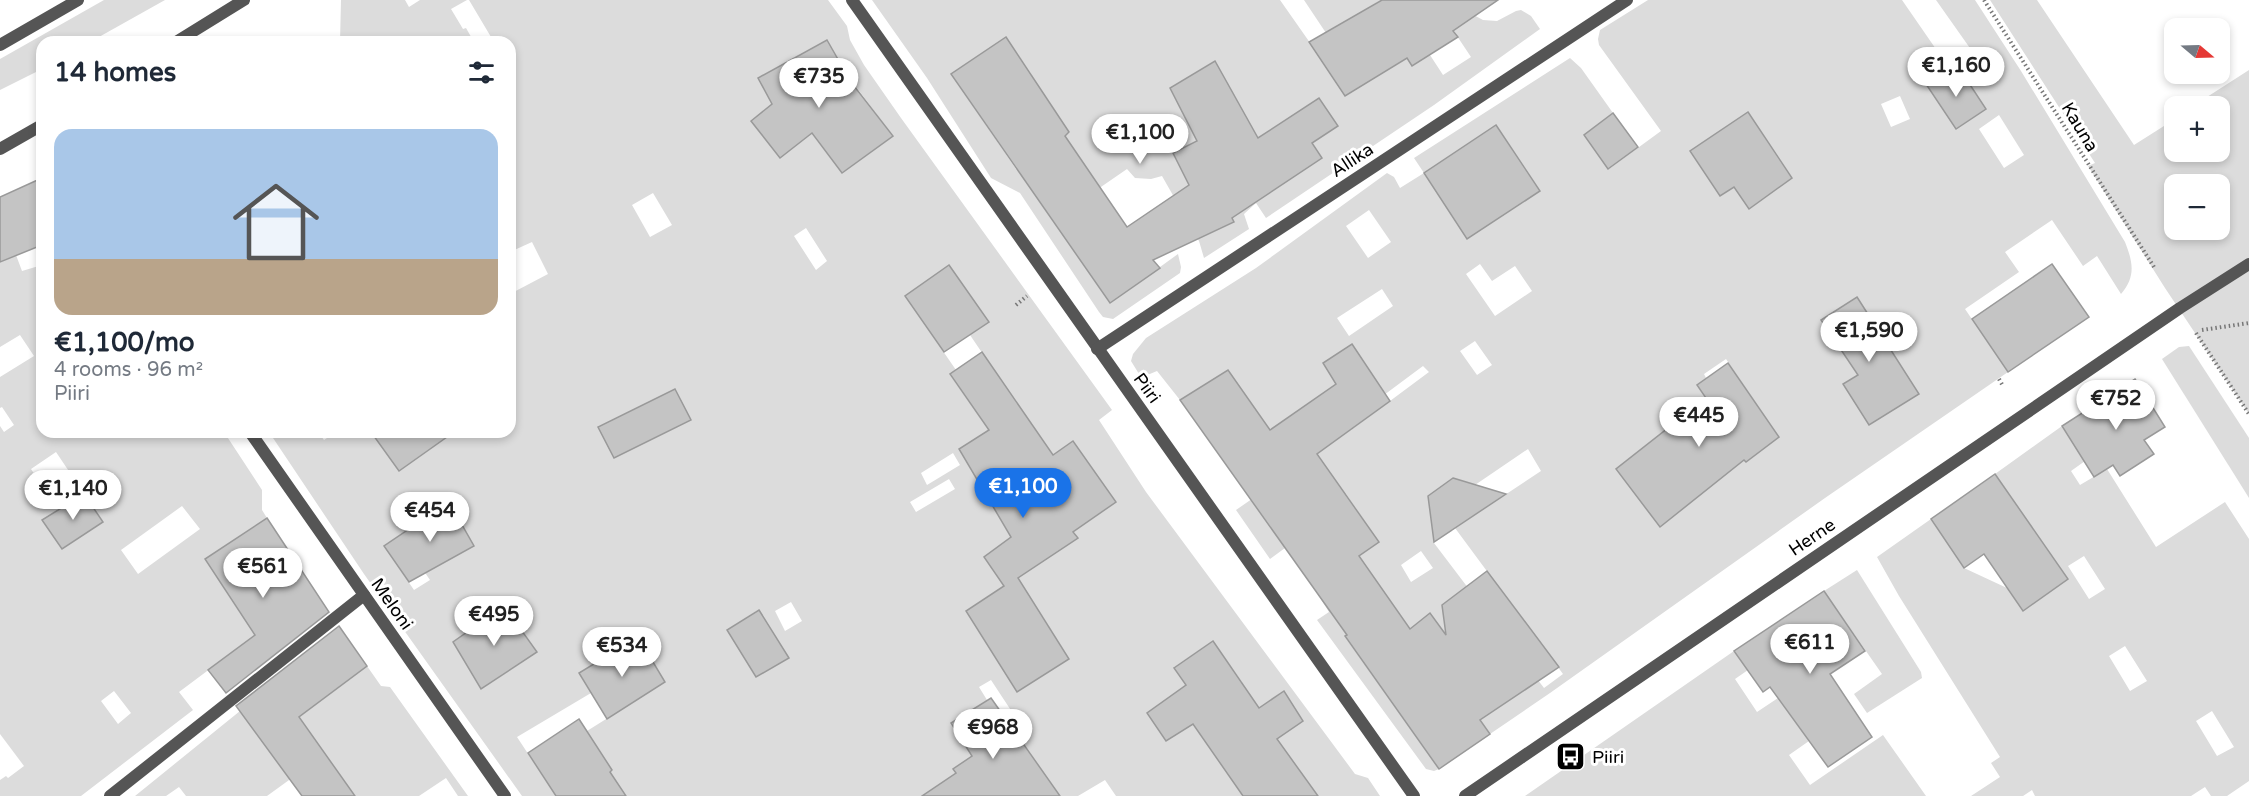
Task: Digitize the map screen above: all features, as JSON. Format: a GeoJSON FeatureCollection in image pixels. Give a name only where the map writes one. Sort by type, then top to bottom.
{"type":"FeatureCollection","features":[{"type":"Feature","properties":{"kind":"street"},"geometry":{"type":"LineString","coordinates":[[0,45],[78,0]]}},
{"type":"Feature","properties":{"kind":"street"},"geometry":{"type":"LineString","coordinates":[[186,36],[244,0]]}},
{"type":"Feature","properties":{"kind":"street","name":"Piiri"},"geometry":{"type":"LineString","coordinates":[[852,0],[1414,796]]}},
{"type":"Feature","properties":{"kind":"street","name":"Allika"},"geometry":{"type":"LineString","coordinates":[[1097,349],[1627,0]]}},
{"type":"Feature","properties":{"kind":"street"},"geometry":{"type":"LineString","coordinates":[[0,148],[36,131]]}},
{"type":"Feature","properties":{"kind":"street","name":"Herne"},"geometry":{"type":"LineString","coordinates":[[1465,796],[2180,308],[2249,264]]}},
{"type":"Feature","properties":{"kind":"street","name":"Meloni"},"geometry":{"type":"LineString","coordinates":[[254,438],[505,796]]}},
{"type":"Feature","properties":{"kind":"street"},"geometry":{"type":"LineString","coordinates":[[110,796],[364,595]]}},
{"type":"Feature","properties":{"kind":"path","name":"Kauna"},"geometry":{"type":"LineString","coordinates":[[1984,0],[2154,267]]}},
{"type":"Feature","properties":{"kind":"path"},"geometry":{"type":"LineString","coordinates":[[2195,331],[2249,323]]}},
{"type":"Feature","properties":{"kind":"path"},"geometry":{"type":"LineString","coordinates":[[2191,325],[2249,414]]}},
{"type":"Feature","properties":{"kind":"path"},"geometry":{"type":"LineString","coordinates":[[1999,379],[2003,386]]}},
{"type":"Feature","properties":{"kind":"shaded area"},"geometry":{"type":"Polygon","coordinates":[[[104,0],[165,0],[101,36],[41,36],[104,0]]]}},
{"type":"Feature","properties":{"kind":"shaded area"},"geometry":{"type":"Polygon","coordinates":[[[341,0],[405,0],[409,7],[420,0],[467,0],[451,9],[463,29],[466,28],[471,36],[340,36],[341,0]]]}},
{"type":"Feature","properties":{"kind":"shaded area"},"geometry":{"type":"Polygon","coordinates":[[[469,0],[828,0],[847,26],[850,40],[864,65],[1112,410],[1099,420],[1146,492],[1355,774],[1368,778],[1380,796],[1318,796],[1295,764],[1243,796],[1116,796],[1105,780],[1078,796],[1059,796],[1009,723],[1016,718],[991,680],[979,687],[987,700],[951,724],[960,736],[993,742],[953,769],[956,773],[922,796],[619,796],[610,772],[612,770],[587,731],[665,682],[638,637],[579,673],[591,693],[517,737],[556,796],[522,796],[364,574],[273,438],[322,438],[324,440],[327,438],[375,438],[399,471],[446,438],[516,438],[516,291],[548,274],[532,242],[516,249],[516,36],[490,36],[469,0]],[[827,40],[758,78],[841,65],[827,40]],[[857,88],[821,114],[816,139],[842,173],[893,136],[857,88]],[[653,193],[632,205],[650,237],[672,225],[653,193]],[[806,228],[794,236],[816,270],[827,261],[806,228]],[[949,265],[905,296],[956,370],[950,375],[989,430],[982,435],[1031,425],[970,335],[989,322],[949,265]],[[1073,441],[1028,472],[1025,535],[1077,538],[1073,532],[1116,502],[1073,441]],[[953,453],[921,473],[927,485],[960,465],[953,453]],[[949,479],[910,502],[916,512],[955,489],[949,479]],[[400,536],[384,546],[414,590],[430,580],[400,536]],[[1014,580],[966,611],[993,654],[1010,644],[1034,681],[1069,659],[1043,617],[1014,580]],[[791,602],[775,611],[785,631],[802,621],[791,602]],[[504,606],[453,642],[481,689],[521,663],[508,644],[523,633],[504,606]],[[758,610],[727,630],[756,677],[788,658],[758,610]],[[1213,641],[1174,667],[1186,685],[1147,713],[1166,741],[1193,723],[1203,709],[1242,682],[1213,641]],[[1283,691],[1265,704],[1284,734],[1303,721],[1283,691]]]}},
{"type":"Feature","properties":{"kind":"shaded area"},"geometry":{"type":"Polygon","coordinates":[[[872,0],[1280,0],[1327,67],[1342,57],[1304,0],[1393,0],[1388,15],[1379,1],[1365,10],[1355,33],[1382,73],[1407,58],[1430,55],[1443,75],[1471,57],[1433,0],[1483,20],[1497,21],[1521,10],[1531,16],[1540,29],[1434,105],[1266,218],[1256,203],[1244,214],[1249,229],[1204,258],[1199,241],[1162,176],[1151,179],[1135,178],[1127,169],[1053,220],[1110,303],[1178,254],[1180,273],[1113,319],[1103,317],[1099,312],[1020,193],[991,178],[927,78],[872,0]],[[1006,37],[951,74],[1016,169],[1069,132],[1051,107],[1015,87],[1032,75],[1006,37]],[[1215,61],[1170,88],[1191,128],[1238,102],[1215,61]],[[1323,104],[1249,145],[1321,157],[1312,143],[1338,126],[1323,104]],[[1195,142],[1173,153],[1213,232],[1234,222],[1195,142]]]}},
{"type":"Feature","properties":{"kind":"shaded area"},"geometry":{"type":"Polygon","coordinates":[[[1648,0],[1902,0],[1949,68],[1972,51],[1936,0],[1975,0],[2125,242],[2130,256],[2131,275],[2121,294],[2097,256],[2083,266],[2052,220],[2005,252],[2019,272],[1965,309],[2008,372],[1490,734],[1480,720],[1428,615],[1410,629],[1392,603],[1345,637],[1439,769],[1434,771],[1426,769],[1317,620],[1329,612],[1314,588],[1368,526],[1346,494],[1266,521],[1285,548],[1270,559],[1236,510],[1429,372],[1423,366],[1384,395],[1270,430],[1228,370],[1180,400],[1157,371],[1145,376],[1139,374],[1131,361],[1133,354],[1146,338],[1256,268],[1387,173],[1394,177],[1400,188],[1424,173],[1414,158],[1570,58],[1581,68],[1613,113],[1584,135],[1609,169],[1661,131],[1599,45],[1600,30],[1648,0]],[[1965,78],[1935,97],[1956,129],[1986,109],[1965,78]],[[1900,96],[1881,104],[1891,127],[1910,119],[1900,96]],[[1748,112],[1690,151],[1720,196],[1734,187],[1749,208],[1792,178],[1748,112]],[[1999,115],[1979,129],[2004,168],[2024,155],[1999,115]],[[1496,125],[1424,173],[1485,227],[1540,191],[1496,125]],[[1369,210],[1346,226],[1368,258],[1391,242],[1369,210]],[[1480,264],[1466,274],[1495,316],[1532,291],[1515,266],[1492,281],[1480,264]],[[1382,289],[1337,318],[1349,336],[1393,306],[1382,289]],[[1821,320],[1838,345],[1873,322],[1821,320]],[[1475,341],[1460,351],[1477,375],[1492,365],[1475,341]],[[1352,344],[1323,363],[1347,398],[1375,379],[1352,344]],[[1726,359],[1704,374],[1706,378],[1697,385],[1746,462],[1779,437],[1726,359]],[[1659,435],[1616,469],[1660,526],[1659,435]],[[1528,449],[1475,485],[1431,519],[1452,531],[1434,543],[1544,688],[1563,674],[1455,528],[1541,471],[1528,449]],[[1421,551],[1401,565],[1411,582],[1433,568],[1421,551]]]}},
{"type":"Feature","properties":{"kind":"shaded area"},"geometry":{"type":"Polygon","coordinates":[[[1990,0],[2037,0],[2134,145],[2164,126],[2164,162],[2230,162],[2230,96],[2209,96],[2249,70],[2249,414],[2165,288],[2088,166],[2095,163],[1990,0]]]}},
{"type":"Feature","properties":{"kind":"shaded area"},"geometry":{"type":"Polygon","coordinates":[[[36,39],[36,72],[0,90],[0,59],[36,39]]]}},
{"type":"Feature","properties":{"kind":"shaded area"},"geometry":{"type":"Polygon","coordinates":[[[16,255],[22,271],[36,267],[36,438],[228,438],[262,490],[262,510],[267,518],[223,547],[239,573],[222,585],[240,613],[260,599],[274,621],[179,692],[193,710],[81,796],[0,796],[0,780],[6,776],[8,778],[24,766],[0,734],[0,426],[4,432],[14,425],[2,407],[0,408],[0,377],[34,356],[20,335],[0,347],[0,262],[16,255]],[[56,452],[31,469],[58,510],[42,520],[62,549],[103,522],[56,452]],[[182,506],[121,550],[138,574],[200,529],[182,506]],[[114,691],[101,701],[118,724],[131,713],[114,691]]]}},
{"type":"Feature","properties":{"kind":"shaded area"},"geometry":{"type":"Polygon","coordinates":[[[2189,346],[2249,438],[2249,498],[2162,359],[2179,347],[2189,346]]]}},
{"type":"Feature","properties":{"kind":"shaded area"},"geometry":{"type":"Polygon","coordinates":[[[2062,426],[2085,461],[2071,471],[2080,485],[2107,469],[2156,547],[2225,502],[2249,539],[2249,781],[2227,796],[2211,796],[2205,787],[2191,796],[2035,796],[2032,790],[2023,796],[1971,796],[2000,777],[1991,763],[2000,757],[1877,557],[1931,519],[1964,568],[2007,588],[2023,611],[2068,579],[1995,474],[2062,426]],[[2084,556],[2068,566],[2089,599],[2105,589],[2084,556]],[[2125,646],[2109,656],[2130,691],[2147,681],[2125,646]],[[2212,711],[2196,721],[2217,756],[2234,747],[2212,711]]]}},
{"type":"Feature","properties":{"kind":"shaded area"},"geometry":{"type":"Polygon","coordinates":[[[1857,570],[1921,672],[1922,678],[1867,713],[1854,694],[1882,674],[1824,591],[1857,570]]]}},
{"type":"Feature","properties":{"kind":"shaded area"},"geometry":{"type":"Polygon","coordinates":[[[1734,651],[1748,670],[1735,679],[1757,712],[1778,698],[1809,741],[1789,755],[1810,785],[1883,735],[1926,796],[1525,796],[1734,651]]]}},
{"type":"Feature","properties":{"kind":"shaded area"},"geometry":{"type":"Polygon","coordinates":[[[367,666],[381,686],[390,687],[468,796],[458,796],[446,778],[419,796],[343,796],[351,790],[325,754],[267,796],[186,796],[179,787],[166,796],[135,796],[240,711],[265,743],[367,666]]]}},
{"type":"Feature","properties":{"kind":"building"},"geometry":{"type":"Polygon","coordinates":[[[1382,0],[1498,0],[1453,31],[1458,37],[1412,66],[1407,58],[1345,96],[1309,42],[1382,0]]]}},
{"type":"Feature","properties":{"kind":"building"},"geometry":{"type":"Polygon","coordinates":[[[1006,37],[1069,132],[1065,136],[1127,227],[1189,185],[1173,153],[1197,141],[1170,88],[1215,61],[1258,138],[1319,98],[1338,126],[1312,143],[1322,158],[1232,218],[1234,222],[1153,260],[1160,268],[1110,303],[951,74],[1006,37]]]}},
{"type":"Feature","properties":{"kind":"building"},"geometry":{"type":"Polygon","coordinates":[[[827,40],[851,82],[893,136],[842,173],[812,133],[780,158],[751,121],[772,104],[758,78],[827,40]]]}},
{"type":"Feature","properties":{"kind":"building"},"geometry":{"type":"Polygon","coordinates":[[[1959,68],[1986,109],[1956,129],[1926,84],[1959,68]]]}},
{"type":"Feature","properties":{"kind":"building"},"geometry":{"type":"Polygon","coordinates":[[[1748,112],[1792,178],[1749,209],[1734,187],[1720,196],[1690,151],[1748,112]]]}},
{"type":"Feature","properties":{"kind":"building"},"geometry":{"type":"Polygon","coordinates":[[[1613,113],[1638,147],[1608,169],[1584,135],[1613,113]]]}},
{"type":"Feature","properties":{"kind":"building"},"geometry":{"type":"Polygon","coordinates":[[[1496,125],[1540,191],[1467,239],[1424,173],[1496,125]]]}},
{"type":"Feature","properties":{"kind":"building"},"geometry":{"type":"Polygon","coordinates":[[[36,181],[36,247],[0,262],[0,197],[36,181]]]}},
{"type":"Feature","properties":{"kind":"building"},"geometry":{"type":"Polygon","coordinates":[[[2052,264],[2089,317],[2008,372],[1972,319],[2052,264]]]}},
{"type":"Feature","properties":{"kind":"building"},"geometry":{"type":"Polygon","coordinates":[[[949,265],[989,322],[944,352],[905,296],[949,265]]]}},
{"type":"Feature","properties":{"kind":"building"},"geometry":{"type":"Polygon","coordinates":[[[1857,297],[1919,394],[1869,425],[1843,384],[1858,375],[1821,320],[1857,297]]]}},
{"type":"Feature","properties":{"kind":"building"},"geometry":{"type":"Polygon","coordinates":[[[1352,344],[1390,401],[1317,454],[1379,542],[1359,556],[1410,629],[1430,613],[1446,635],[1442,605],[1487,571],[1559,667],[1480,720],[1490,734],[1439,769],[1180,400],[1228,370],[1270,430],[1336,384],[1323,363],[1352,344]]]}},
{"type":"Feature","properties":{"kind":"building"},"geometry":{"type":"Polygon","coordinates":[[[982,352],[1053,455],[1073,441],[1116,502],[1073,532],[1078,538],[1018,578],[1069,659],[1017,692],[966,611],[1004,586],[984,557],[1011,537],[959,449],[989,430],[950,374],[982,352]]]}},
{"type":"Feature","properties":{"kind":"building"},"geometry":{"type":"Polygon","coordinates":[[[1728,363],[1779,437],[1746,462],[1744,460],[1660,527],[1616,469],[1706,398],[1697,385],[1728,363]]]}},
{"type":"Feature","properties":{"kind":"building"},"geometry":{"type":"Polygon","coordinates":[[[2135,379],[2165,427],[2144,440],[2154,454],[2120,476],[2113,465],[2094,477],[2062,426],[2135,379]]]}},
{"type":"Feature","properties":{"kind":"building"},"geometry":{"type":"Polygon","coordinates":[[[675,389],[691,420],[614,458],[598,427],[675,389]]]}},
{"type":"Feature","properties":{"kind":"building"},"geometry":{"type":"Polygon","coordinates":[[[375,438],[446,438],[399,471],[375,438]]]}},
{"type":"Feature","properties":{"kind":"building"},"geometry":{"type":"Polygon","coordinates":[[[1995,474],[2068,579],[2023,611],[1984,554],[1964,568],[1931,519],[1995,474]]]}},
{"type":"Feature","properties":{"kind":"building"},"geometry":{"type":"Polygon","coordinates":[[[1453,478],[1506,494],[1434,542],[1428,496],[1453,478]]]}},
{"type":"Feature","properties":{"kind":"building"},"geometry":{"type":"Polygon","coordinates":[[[84,494],[103,522],[62,549],[42,520],[84,494]]]}},
{"type":"Feature","properties":{"kind":"building"},"geometry":{"type":"Polygon","coordinates":[[[449,502],[474,546],[409,582],[384,546],[449,502]]]}},
{"type":"Feature","properties":{"kind":"building"},"geometry":{"type":"Polygon","coordinates":[[[267,518],[329,612],[226,693],[208,670],[255,635],[205,559],[267,518]]]}},
{"type":"Feature","properties":{"kind":"building"},"geometry":{"type":"Polygon","coordinates":[[[1824,591],[1865,651],[1830,674],[1872,737],[1828,767],[1770,687],[1763,692],[1734,651],[1824,591]]]}},
{"type":"Feature","properties":{"kind":"building"},"geometry":{"type":"Polygon","coordinates":[[[504,606],[537,652],[481,689],[453,642],[504,606]]]}},
{"type":"Feature","properties":{"kind":"building"},"geometry":{"type":"Polygon","coordinates":[[[759,610],[789,658],[756,677],[727,630],[759,610]]]}},
{"type":"Feature","properties":{"kind":"building"},"geometry":{"type":"Polygon","coordinates":[[[339,626],[367,666],[299,717],[355,796],[302,796],[236,706],[339,626]]]}},
{"type":"Feature","properties":{"kind":"building"},"geometry":{"type":"Polygon","coordinates":[[[638,637],[665,682],[607,719],[579,673],[638,637]]]}},
{"type":"Feature","properties":{"kind":"building"},"geometry":{"type":"Polygon","coordinates":[[[1213,641],[1259,708],[1284,691],[1303,721],[1277,739],[1318,796],[1243,796],[1193,724],[1166,741],[1147,713],[1186,685],[1174,668],[1213,641]]]}},
{"type":"Feature","properties":{"kind":"building"},"geometry":{"type":"Polygon","coordinates":[[[991,698],[1060,796],[922,796],[956,773],[953,769],[972,756],[951,723],[991,698]]]}},
{"type":"Feature","properties":{"kind":"building"},"geometry":{"type":"Polygon","coordinates":[[[579,719],[626,796],[556,796],[528,753],[579,719]]]}},
{"type":"Feature","properties":{"kind":"place","name":"Piiri"},"geometry":{"type":"Point","coordinates":[1571,757]}}]}
